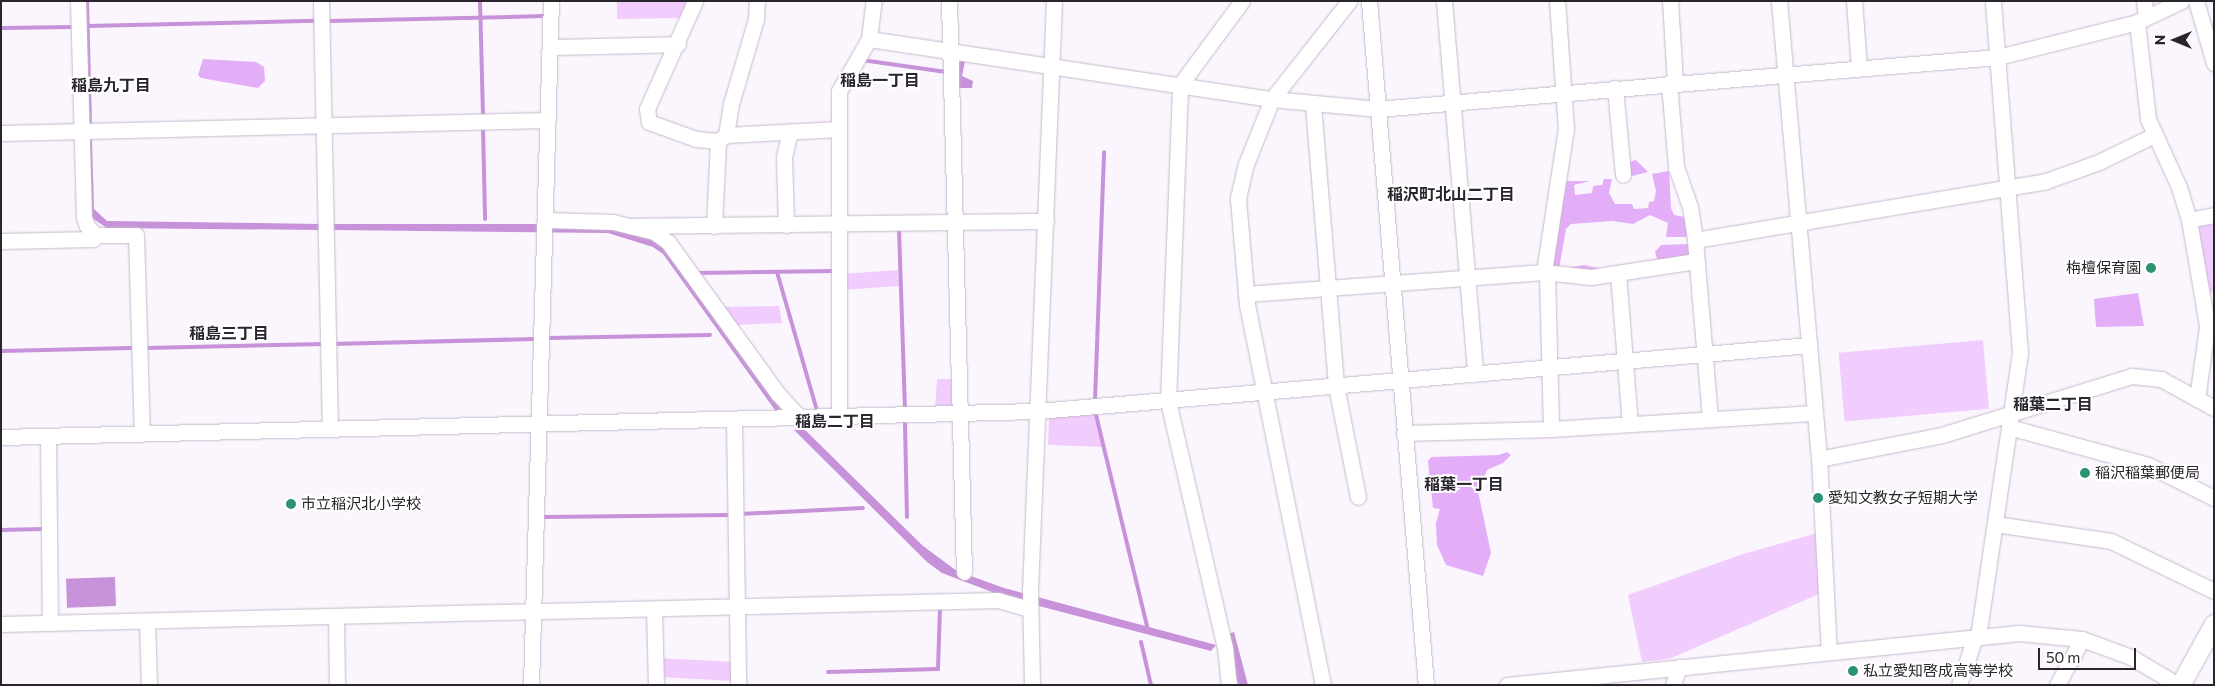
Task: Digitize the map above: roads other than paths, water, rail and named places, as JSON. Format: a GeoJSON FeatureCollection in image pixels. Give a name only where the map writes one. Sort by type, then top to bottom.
{"type":"FeatureCollection","features":[{"type":"Feature","properties":{"kind":"main road"},"geometry":{"type":"LineString","coordinates":[[2179,685],[2212,630]]}},
{"type":"Feature","properties":{"kind":"street"},"geometry":{"type":"LineString","coordinates":[[78,1],[84,217],[87,226],[96,235],[136,235],[142,434]]}},
{"type":"Feature","properties":{"kind":"street"},"geometry":{"type":"LineString","coordinates":[[321,1],[330,429]]}},
{"type":"Feature","properties":{"kind":"street"},"geometry":{"type":"LineString","coordinates":[[531,685],[546,226],[551,1]]}},
{"type":"Feature","properties":{"kind":"street"},"geometry":{"type":"LineString","coordinates":[[695,1],[678,44],[647,110],[649,122],[696,139],[838,129]]}},
{"type":"Feature","properties":{"kind":"street"},"geometry":{"type":"LineString","coordinates":[[714,226],[722,138],[756,19],[757,1]]}},
{"type":"Feature","properties":{"kind":"street"},"geometry":{"type":"LineString","coordinates":[[840,417],[838,129],[840,91],[869,39],[874,1]]}},
{"type":"Feature","properties":{"kind":"street"},"geometry":{"type":"LineString","coordinates":[[948,1],[964,572]]}},
{"type":"Feature","properties":{"kind":"street"},"geometry":{"type":"LineString","coordinates":[[1032,685],[1030,603],[1054,1]]}},
{"type":"Feature","properties":{"kind":"street"},"geometry":{"type":"LineString","coordinates":[[1229,685],[1226,648],[1168,401],[1180,85],[1242,1]]}},
{"type":"Feature","properties":{"kind":"street"},"geometry":{"type":"LineString","coordinates":[[1324,685],[1246,294],[1238,198],[1246,164],[1272,99],[1349,1]]}},
{"type":"Feature","properties":{"kind":"street"},"geometry":{"type":"LineString","coordinates":[[1369,1],[1390,283],[1426,685]]}},
{"type":"Feature","properties":{"kind":"street"},"geometry":{"type":"LineString","coordinates":[[1444,1],[1475,374]]}},
{"type":"Feature","properties":{"kind":"street"},"geometry":{"type":"LineString","coordinates":[[1551,429],[1545,273],[1566,129],[1557,1]]}},
{"type":"Feature","properties":{"kind":"street"},"geometry":{"type":"LineString","coordinates":[[1670,1],[1676,167],[1690,207],[1695,240],[1710,419]]}},
{"type":"Feature","properties":{"kind":"street"},"geometry":{"type":"LineString","coordinates":[[1779,1],[1819,459],[1828,652]]}},
{"type":"Feature","properties":{"kind":"street"},"geometry":{"type":"LineString","coordinates":[[1854,1],[1860,68]]}},
{"type":"Feature","properties":{"kind":"street"},"geometry":{"type":"LineString","coordinates":[[1959,685],[1977,637],[2020,353],[1993,1]]}},
{"type":"Feature","properties":{"kind":"street"},"geometry":{"type":"LineString","coordinates":[[2144,1],[2142,20],[2148,119],[2180,187],[2189,220],[2207,327],[2197,399]]}},
{"type":"Feature","properties":{"kind":"street"},"geometry":{"type":"LineString","coordinates":[[869,39],[1313,105],[1377,109],[1785,73],[1998,57],[2142,20],[2181,1]]}},
{"type":"Feature","properties":{"kind":"street"},"geometry":{"type":"LineString","coordinates":[[2196,1],[2214,63]]}},
{"type":"Feature","properties":{"kind":"street"},"geometry":{"type":"LineString","coordinates":[[550,47],[678,44]]}},
{"type":"Feature","properties":{"kind":"street"},"geometry":{"type":"LineString","coordinates":[[1615,88],[1623,175]]}},
{"type":"Feature","properties":{"kind":"street"},"geometry":{"type":"LineString","coordinates":[[1313,105],[1336,386],[1358,496]]}},
{"type":"Feature","properties":{"kind":"street"},"geometry":{"type":"LineString","coordinates":[[1,133],[548,120]]}},
{"type":"Feature","properties":{"kind":"street"},"geometry":{"type":"LineString","coordinates":[[786,225],[784,157],[790,132]]}},
{"type":"Feature","properties":{"kind":"street"},"geometry":{"type":"LineString","coordinates":[[1695,240],[2055,178],[2099,162],[2154,135]]}},
{"type":"Feature","properties":{"kind":"street"},"geometry":{"type":"LineString","coordinates":[[2189,220],[2214,215]]}},
{"type":"Feature","properties":{"kind":"street"},"geometry":{"type":"LineString","coordinates":[[632,226],[1046,221]]}},
{"type":"Feature","properties":{"kind":"street"},"geometry":{"type":"LineString","coordinates":[[546,226],[613,222],[654,232],[668,242],[778,394],[800,418]]}},
{"type":"Feature","properties":{"kind":"street"},"geometry":{"type":"LineString","coordinates":[[1,241],[93,239],[96,235]]}},
{"type":"Feature","properties":{"kind":"street"},"geometry":{"type":"LineString","coordinates":[[1246,294],[1545,273],[1591,277],[1696,261]]}},
{"type":"Feature","properties":{"kind":"street"},"geometry":{"type":"LineString","coordinates":[[1618,273],[1630,424]]}},
{"type":"Feature","properties":{"kind":"street"},"geometry":{"type":"LineString","coordinates":[[1,437],[959,415],[1038,411],[1809,345]]}},
{"type":"Feature","properties":{"kind":"street"},"geometry":{"type":"LineString","coordinates":[[1819,459],[2010,421],[2132,376],[2161,379],[2214,408]]}},
{"type":"Feature","properties":{"kind":"street"},"geometry":{"type":"LineString","coordinates":[[1404,433],[1551,429],[1815,412]]}},
{"type":"Feature","properties":{"kind":"street"},"geometry":{"type":"LineString","coordinates":[[734,420],[738,685]]}},
{"type":"Feature","properties":{"kind":"street"},"geometry":{"type":"LineString","coordinates":[[2010,421],[2148,465],[2214,498]]}},
{"type":"Feature","properties":{"kind":"street"},"geometry":{"type":"LineString","coordinates":[[48,436],[50,623]]}},
{"type":"Feature","properties":{"kind":"street"},"geometry":{"type":"LineString","coordinates":[[1995,524],[2111,541],[2214,591]]}},
{"type":"Feature","properties":{"kind":"street"},"geometry":{"type":"LineString","coordinates":[[1,624],[998,600],[1030,603]]}},
{"type":"Feature","properties":{"kind":"street"},"geometry":{"type":"LineString","coordinates":[[654,609],[656,685]]}},
{"type":"Feature","properties":{"kind":"street"},"geometry":{"type":"LineString","coordinates":[[336,616],[337,685]]}},
{"type":"Feature","properties":{"kind":"street"},"geometry":{"type":"LineString","coordinates":[[147,621],[149,685]]}},
{"type":"Feature","properties":{"kind":"street"},"geometry":{"type":"LineString","coordinates":[[1508,685],[2019,633],[2082,639],[2131,657],[2179,685]]}},
{"type":"Feature","properties":{"kind":"street"},"geometry":{"type":"LineString","coordinates":[[2057,685],[2082,639]]}},
{"type":"Feature","properties":{"kind":"street"},"geometry":{"type":"LineString","coordinates":[[1673,685],[1679,667]]}},
{"type":"Feature","properties":{"kind":"waterway"},"geometry":{"type":"LineString","coordinates":[[87,1],[90,122]]}},
{"type":"Feature","properties":{"kind":"waterway"},"geometry":{"type":"LineString","coordinates":[[480,1],[483,113]]}},
{"type":"Feature","properties":{"kind":"waterway"},"geometry":{"type":"LineString","coordinates":[[329,21],[545,16]]}},
{"type":"Feature","properties":{"kind":"waterway"},"geometry":{"type":"LineString","coordinates":[[87,26],[316,21]]}},
{"type":"Feature","properties":{"kind":"waterway"},"geometry":{"type":"LineString","coordinates":[[1,28],[73,27]]}},
{"type":"Feature","properties":{"kind":"waterway"},"geometry":{"type":"LineString","coordinates":[[862,60],[946,72]]}},
{"type":"Feature","properties":{"kind":"waterway"},"geometry":{"type":"LineString","coordinates":[[483,128],[485,219]]}},
{"type":"Feature","properties":{"kind":"waterway"},"geometry":{"type":"LineString","coordinates":[[1095,400],[1104,152]]}},
{"type":"Feature","properties":{"kind":"waterway"},"geometry":{"type":"LineString","coordinates":[[899,229],[905,409]]}},
{"type":"Feature","properties":{"kind":"waterway"},"geometry":{"type":"LineString","coordinates":[[695,273],[835,271]]}},
{"type":"Feature","properties":{"kind":"waterway"},"geometry":{"type":"LineString","coordinates":[[777,272],[817,411]]}},
{"type":"Feature","properties":{"kind":"waterway"},"geometry":{"type":"LineString","coordinates":[[548,338],[710,335]]}},
{"type":"Feature","properties":{"kind":"waterway"},"geometry":{"type":"LineString","coordinates":[[331,344],[534,339]]}},
{"type":"Feature","properties":{"kind":"waterway"},"geometry":{"type":"LineString","coordinates":[[145,348],[323,344]]}},
{"type":"Feature","properties":{"kind":"waterway"},"geometry":{"type":"LineString","coordinates":[[1,351],[131,348]]}},
{"type":"Feature","properties":{"kind":"waterway"},"geometry":{"type":"LineString","coordinates":[[1095,411],[1148,630]]}},
{"type":"Feature","properties":{"kind":"waterway"},"geometry":{"type":"LineString","coordinates":[[905,423],[907,517]]}},
{"type":"Feature","properties":{"kind":"waterway"},"geometry":{"type":"LineString","coordinates":[[740,514],[863,508]]}},
{"type":"Feature","properties":{"kind":"waterway"},"geometry":{"type":"LineString","coordinates":[[543,517],[730,515]]}},
{"type":"Feature","properties":{"kind":"waterway"},"geometry":{"type":"LineString","coordinates":[[1,530],[43,529]]}},
{"type":"Feature","properties":{"kind":"waterway"},"geometry":{"type":"LineString","coordinates":[[828,672],[938,669],[940,608]]}},
{"type":"Feature","properties":{"kind":"waterway"},"geometry":{"type":"LineString","coordinates":[[1141,642],[1151,685]]}},
{"type":"Feature","properties":{"kind":"place","name":"栴檀保育園"},"geometry":{"type":"Point","coordinates":[2151,268]}},
{"type":"Feature","properties":{"kind":"place","name":"稲沢稲葉郵便局"},"geometry":{"type":"Point","coordinates":[2085,473]}},
{"type":"Feature","properties":{"kind":"place","name":"愛知文教女子短期大学"},"geometry":{"type":"Point","coordinates":[1818,498]}},
{"type":"Feature","properties":{"kind":"place","name":"市立稲沢北小学校"},"geometry":{"type":"Point","coordinates":[291,504]}},
{"type":"Feature","properties":{"kind":"place","name":"私立愛知啓成高等学校"},"geometry":{"type":"Point","coordinates":[1853,671]}},
{"type":"Feature","properties":{"kind":"district","name":"稲島一丁目"},"geometry":{"type":"Point","coordinates":[880,80]}},
{"type":"Feature","properties":{"kind":"district","name":"稲島九丁目"},"geometry":{"type":"Point","coordinates":[111,85]}},
{"type":"Feature","properties":{"kind":"district","name":"稲沢町北山二丁目"},"geometry":{"type":"Point","coordinates":[1451,194]}},
{"type":"Feature","properties":{"kind":"district","name":"稲島三丁目"},"geometry":{"type":"Point","coordinates":[229,333]}},
{"type":"Feature","properties":{"kind":"district","name":"稲葉二丁目"},"geometry":{"type":"Point","coordinates":[2053,404]}},
{"type":"Feature","properties":{"kind":"district","name":"稲島二丁目"},"geometry":{"type":"Point","coordinates":[835,421]}},
{"type":"Feature","properties":{"kind":"district","name":"稲葉一丁目"},"geometry":{"type":"Point","coordinates":[1464,484]}}]}
